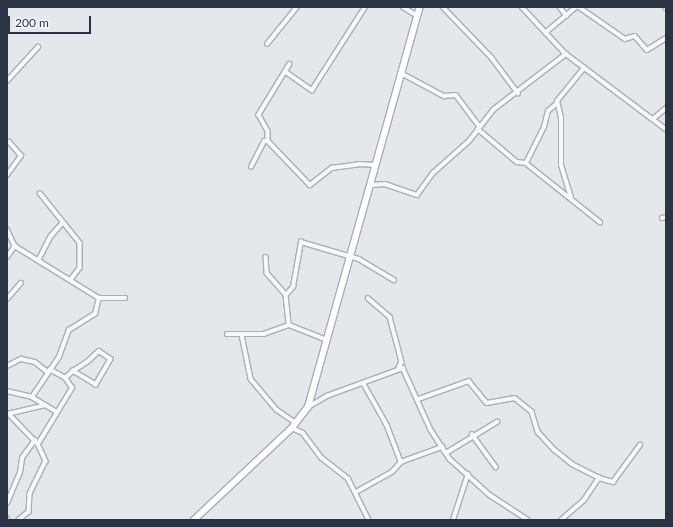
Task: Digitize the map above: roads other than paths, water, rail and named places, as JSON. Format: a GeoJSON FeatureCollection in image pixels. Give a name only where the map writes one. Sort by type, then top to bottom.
{"type":"FeatureCollection","features":[{"type":"Feature","properties":{"kind":"main road"},"geometry":{"type":"LineString","coordinates":[[194,520],[294,426],[308,407],[403,74],[420,7]]}},
{"type":"Feature","properties":{"kind":"street"},"geometry":{"type":"LineString","coordinates":[[267,44],[297,7]]}},
{"type":"Feature","properties":{"kind":"street"},"geometry":{"type":"LineString","coordinates":[[286,72],[312,90],[365,7]]}},
{"type":"Feature","properties":{"kind":"street"},"geometry":{"type":"LineString","coordinates":[[403,7],[418,16]]}},
{"type":"Feature","properties":{"kind":"street"},"geometry":{"type":"LineString","coordinates":[[443,7],[492,58],[518,93]]}},
{"type":"Feature","properties":{"kind":"street"},"geometry":{"type":"LineString","coordinates":[[522,7],[566,54],[666,129]]}},
{"type":"Feature","properties":{"kind":"street"},"geometry":{"type":"LineString","coordinates":[[560,7],[567,16]]}},
{"type":"Feature","properties":{"kind":"street"},"geometry":{"type":"LineString","coordinates":[[545,33],[576,7]]}},
{"type":"Feature","properties":{"kind":"street"},"geometry":{"type":"LineString","coordinates":[[579,7],[625,39],[635,36],[647,50],[666,38]]}},
{"type":"Feature","properties":{"kind":"street"},"geometry":{"type":"LineString","coordinates":[[7,81],[38,47]]}},
{"type":"Feature","properties":{"kind":"street"},"geometry":{"type":"LineString","coordinates":[[372,184],[385,184],[417,195],[433,173],[479,127],[493,110],[518,93],[566,54]]}},
{"type":"Feature","properties":{"kind":"street"},"geometry":{"type":"LineString","coordinates":[[290,64],[259,115],[268,131],[268,141],[310,185],[332,168],[359,164],[377,166]]}},
{"type":"Feature","properties":{"kind":"street"},"geometry":{"type":"LineString","coordinates":[[526,163],[544,127],[549,108],[556,104],[584,68]]}},
{"type":"Feature","properties":{"kind":"street"},"geometry":{"type":"LineString","coordinates":[[403,74],[444,96],[456,95],[479,127],[517,162],[526,163],[600,222]]}},
{"type":"Feature","properties":{"kind":"street"},"geometry":{"type":"LineString","coordinates":[[556,104],[562,123],[562,165],[571,199]]}},
{"type":"Feature","properties":{"kind":"street"},"geometry":{"type":"LineString","coordinates":[[653,119],[666,108]]}},
{"type":"Feature","properties":{"kind":"street"},"geometry":{"type":"LineString","coordinates":[[251,167],[264,141],[268,141]]}},
{"type":"Feature","properties":{"kind":"street"},"geometry":{"type":"LineString","coordinates":[[7,175],[21,156],[8,142]]}},
{"type":"Feature","properties":{"kind":"street"},"geometry":{"type":"LineString","coordinates":[[40,193],[81,246],[80,268],[71,280]]}},
{"type":"Feature","properties":{"kind":"street"},"geometry":{"type":"LineString","coordinates":[[38,261],[51,236],[63,222]]}},
{"type":"Feature","properties":{"kind":"street"},"geometry":{"type":"LineString","coordinates":[[7,229],[15,246],[99,298],[125,298]]}},
{"type":"Feature","properties":{"kind":"street"},"geometry":{"type":"LineString","coordinates":[[286,295],[293,287],[300,242],[350,257],[394,280]]}},
{"type":"Feature","properties":{"kind":"street"},"geometry":{"type":"LineString","coordinates":[[7,257],[15,246]]}},
{"type":"Feature","properties":{"kind":"street"},"geometry":{"type":"LineString","coordinates":[[266,257],[267,273],[286,295],[289,325]]}},
{"type":"Feature","properties":{"kind":"street"},"geometry":{"type":"LineString","coordinates":[[7,299],[21,283]]}},
{"type":"Feature","properties":{"kind":"street"},"geometry":{"type":"LineString","coordinates":[[32,397],[59,357],[66,333],[95,314],[99,298]]}},
{"type":"Feature","properties":{"kind":"street"},"geometry":{"type":"LineString","coordinates":[[368,298],[390,317],[402,362],[399,368]]}},
{"type":"Feature","properties":{"kind":"street"},"geometry":{"type":"LineString","coordinates":[[227,334],[242,335],[274,332],[289,325],[327,340]]}},
{"type":"Feature","properties":{"kind":"street"},"geometry":{"type":"LineString","coordinates":[[242,335],[251,379],[277,410],[303,433],[322,458],[348,478],[369,520]]}},
{"type":"Feature","properties":{"kind":"street"},"geometry":{"type":"LineString","coordinates":[[65,378],[73,371],[99,351],[111,359],[96,385],[73,371]]}},
{"type":"Feature","properties":{"kind":"street"},"geometry":{"type":"LineString","coordinates":[[7,366],[21,359],[35,362],[49,371],[65,378],[72,388],[38,444]]}},
{"type":"Feature","properties":{"kind":"street"},"geometry":{"type":"LineString","coordinates":[[308,407],[327,396],[364,384],[399,368],[405,369],[431,430],[446,453],[490,495],[528,520]]}},
{"type":"Feature","properties":{"kind":"street"},"geometry":{"type":"LineString","coordinates":[[419,399],[469,381],[487,403],[515,398],[532,412],[538,432],[555,450],[572,464],[599,478],[613,482],[640,445]]}},
{"type":"Feature","properties":{"kind":"street"},"geometry":{"type":"LineString","coordinates":[[364,384],[387,425],[401,462]]}},
{"type":"Feature","properties":{"kind":"street"},"geometry":{"type":"LineString","coordinates":[[7,391],[32,397],[57,412]]}},
{"type":"Feature","properties":{"kind":"street"},"geometry":{"type":"LineString","coordinates":[[9,415],[45,405]]}},
{"type":"Feature","properties":{"kind":"street"},"geometry":{"type":"LineString","coordinates":[[9,415],[35,440],[45,462],[30,494],[29,512],[19,520]]}},
{"type":"Feature","properties":{"kind":"street"},"geometry":{"type":"LineString","coordinates":[[446,453],[472,434],[497,422]]}},
{"type":"Feature","properties":{"kind":"street"},"geometry":{"type":"LineString","coordinates":[[472,434],[496,467]]}},
{"type":"Feature","properties":{"kind":"street"},"geometry":{"type":"LineString","coordinates":[[7,503],[20,473],[22,458],[35,440]]}},
{"type":"Feature","properties":{"kind":"street"},"geometry":{"type":"LineString","coordinates":[[356,492],[392,472],[401,462],[442,447]]}},
{"type":"Feature","properties":{"kind":"street"},"geometry":{"type":"LineString","coordinates":[[453,520],[468,474]]}},
{"type":"Feature","properties":{"kind":"street"},"geometry":{"type":"LineString","coordinates":[[561,520],[584,500],[599,478]]}}]}
